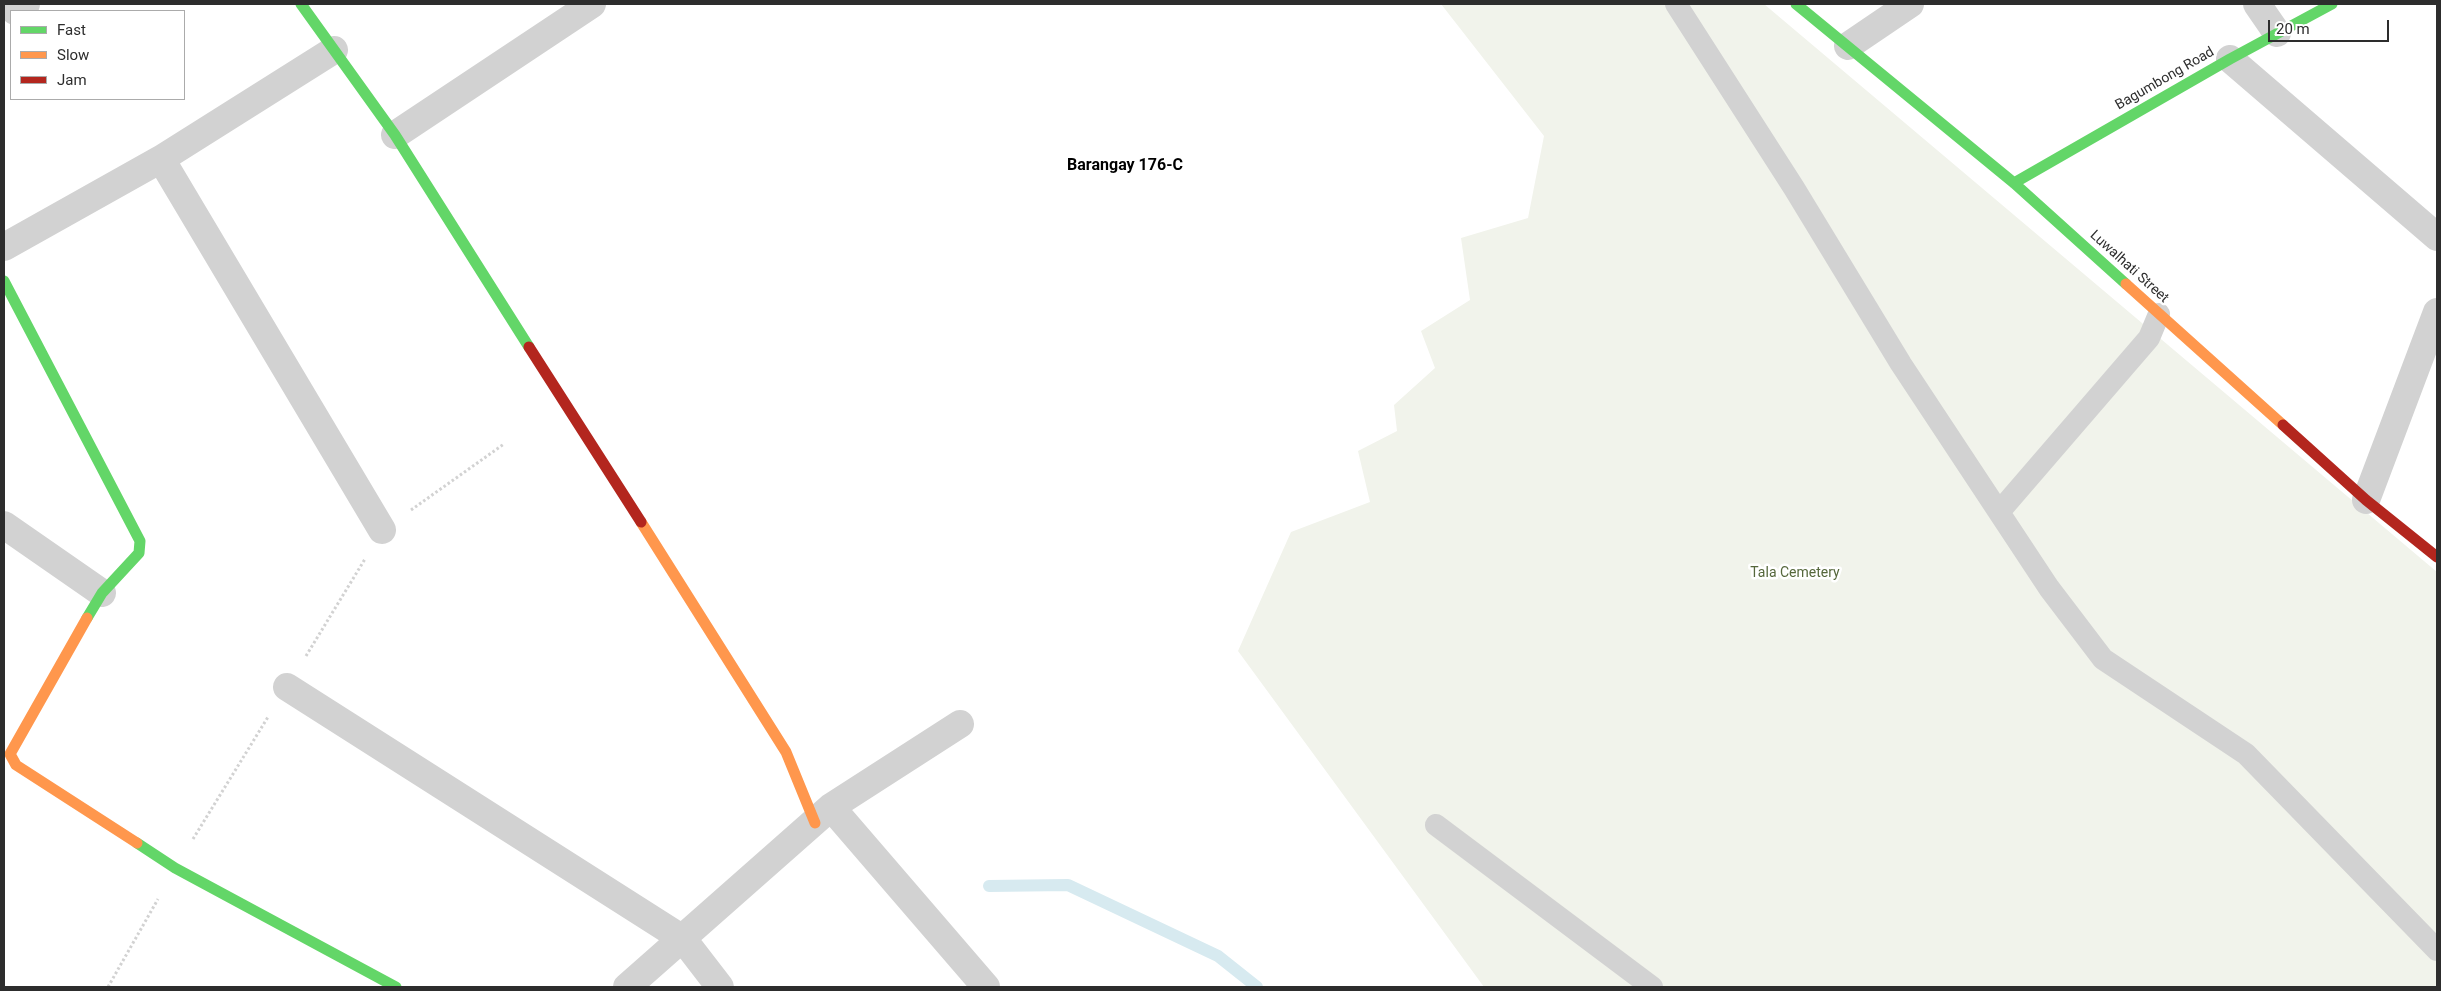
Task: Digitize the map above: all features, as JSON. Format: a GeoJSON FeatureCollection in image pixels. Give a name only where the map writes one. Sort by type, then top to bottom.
{"type":"FeatureCollection","features":[{"type":"Feature","properties":{"kind":"street"},"geometry":{"type":"LineString","coordinates":[[301,4],[395,135],[786,752],[823,815],[986,987]]}},
{"type":"Feature","properties":{"kind":"street"},"geometry":{"type":"LineString","coordinates":[[395,135],[592,4]]}},
{"type":"Feature","properties":{"kind":"street","name":"Luwalhati Street"},"geometry":{"type":"LineString","coordinates":[[1796,4],[2014,183],[2366,500],[2437,557]]}},
{"type":"Feature","properties":{"kind":"street"},"geometry":{"type":"LineString","coordinates":[[1848,46],[1910,4]]}},
{"type":"Feature","properties":{"kind":"street"},"geometry":{"type":"LineString","coordinates":[[2257,4],[2277,33]]}},
{"type":"Feature","properties":{"kind":"street","name":"Bagumbong Road"},"geometry":{"type":"LineString","coordinates":[[2014,183],[2230,59],[2332,4]]}},
{"type":"Feature","properties":{"kind":"street"},"geometry":{"type":"LineString","coordinates":[[4,248],[161,159],[334,50]]}},
{"type":"Feature","properties":{"kind":"street"},"geometry":{"type":"LineString","coordinates":[[2230,59],[2437,238]]}},
{"type":"Feature","properties":{"kind":"street"},"geometry":{"type":"LineString","coordinates":[[161,159],[382,530]]}},
{"type":"Feature","properties":{"kind":"street"},"geometry":{"type":"LineString","coordinates":[[4,281],[10,311],[140,541],[139,552],[102,593],[10,754],[16,765],[175,868],[396,987]]}},
{"type":"Feature","properties":{"kind":"street"},"geometry":{"type":"LineString","coordinates":[[2366,500],[2437,312]]}},
{"type":"Feature","properties":{"kind":"street"},"geometry":{"type":"LineString","coordinates":[[4,525],[102,593]]}},
{"type":"Feature","properties":{"kind":"street"},"geometry":{"type":"LineString","coordinates":[[287,687],[683,939],[720,987]]}},
{"type":"Feature","properties":{"kind":"street"},"geometry":{"type":"LineString","coordinates":[[627,987],[823,815],[960,724]]}},
{"type":"Feature","properties":{"kind":"lane"},"geometry":{"type":"LineString","coordinates":[[1676,4],[1794,188],[1901,364],[2049,588],[2104,659],[2246,754],[2437,950]]}},
{"type":"Feature","properties":{"kind":"lane"},"geometry":{"type":"LineString","coordinates":[[1999,512],[2149,338],[2159,314]]}},
{"type":"Feature","properties":{"kind":"lane"},"geometry":{"type":"LineString","coordinates":[[1436,825],[1652,987]]}},
{"type":"Feature","properties":{"kind":"green space","name":"Tala Cemetery"},"geometry":{"type":"Polygon","coordinates":[[[1441,4],[1764,4],[2437,572],[2437,987],[1484,987],[1238,651],[1291,532],[1370,502],[1358,451],[1397,431],[1394,405],[1435,368],[1421,331],[1470,300],[1461,238],[1528,218],[1544,136],[1441,4]]]}},
{"type":"Feature","properties":{"kind":"waterway"},"geometry":{"type":"LineString","coordinates":[[989,886],[1068,885],[1218,956],[1257,987]]}},
{"type":"Feature","properties":{"kind":"traffic: fast"},"geometry":{"type":"LineString","coordinates":[[301,4],[395,135],[529,347]]}},
{"type":"Feature","properties":{"kind":"traffic: fast"},"geometry":{"type":"LineString","coordinates":[[1796,4],[2014,183],[2126,284]]}},
{"type":"Feature","properties":{"kind":"traffic: fast"},"geometry":{"type":"LineString","coordinates":[[2014,183],[2230,59],[2332,4]]}},
{"type":"Feature","properties":{"kind":"traffic: fast"},"geometry":{"type":"LineString","coordinates":[[4,281],[140,541],[139,553],[102,593],[87,618]]}},
{"type":"Feature","properties":{"kind":"traffic: fast"},"geometry":{"type":"LineString","coordinates":[[137,843],[175,868],[396,987]]}},
{"type":"Feature","properties":{"kind":"traffic: slow"},"geometry":{"type":"LineString","coordinates":[[2126,284],[2283,425]]}},
{"type":"Feature","properties":{"kind":"traffic: slow"},"geometry":{"type":"LineString","coordinates":[[641,522],[786,752],[815,823]]}},
{"type":"Feature","properties":{"kind":"traffic: slow"},"geometry":{"type":"LineString","coordinates":[[87,618],[10,754],[16,765],[137,843]]}},
{"type":"Feature","properties":{"kind":"traffic: jam"},"geometry":{"type":"LineString","coordinates":[[529,347],[641,522]]}},
{"type":"Feature","properties":{"kind":"traffic: jam"},"geometry":{"type":"LineString","coordinates":[[2283,425],[2366,500],[2437,557]]}},
{"type":"Feature","properties":{"kind":"district","name":"Barangay 176-C"},"geometry":{"type":"Point","coordinates":[1125,166]}}]}
